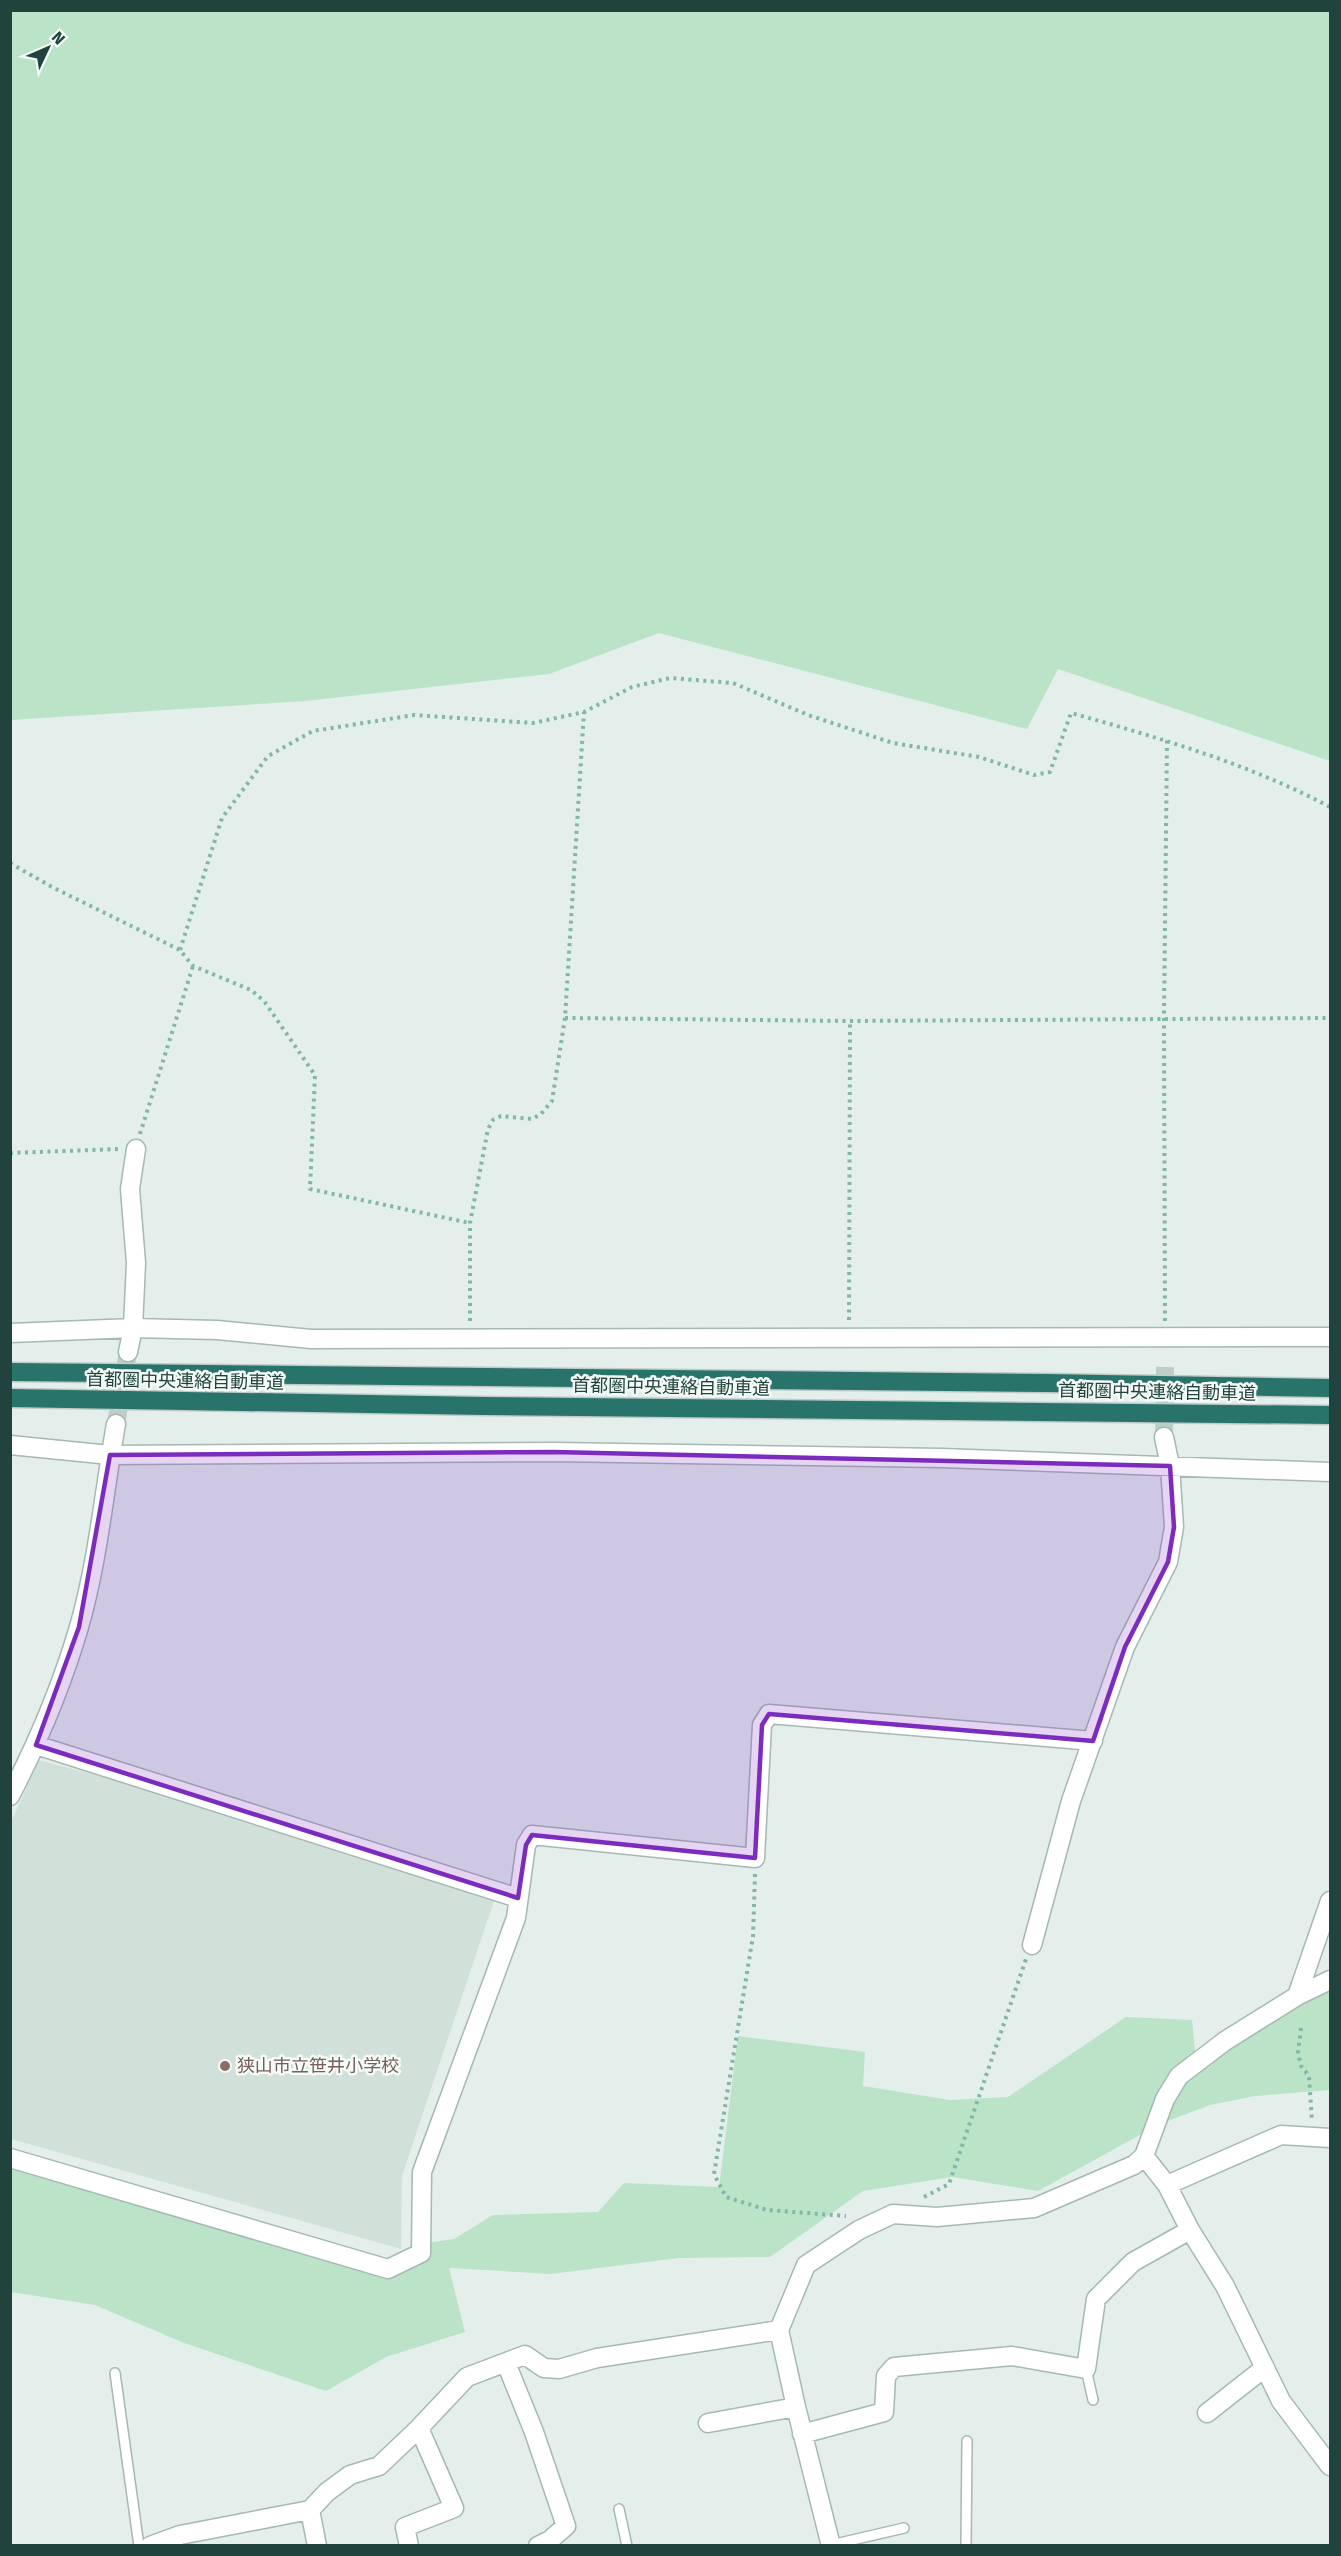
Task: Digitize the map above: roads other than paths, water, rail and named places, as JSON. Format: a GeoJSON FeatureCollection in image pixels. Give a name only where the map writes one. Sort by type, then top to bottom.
{"type":"FeatureCollection","features":[{"type":"Feature","properties":{"kind":"highway","name":"首都圏中央連絡自動車道"},"geometry":{"type":"LineString","coordinates":[[10,1372],[1023,1382],[1330,1388]]}},
{"type":"Feature","properties":{"kind":"highway","name":"首都圏中央連絡自動車道"},"geometry":{"type":"LineString","coordinates":[[10,1398],[484,1407],[1330,1416]]}},
{"type":"Feature","properties":{"kind":"street"},"geometry":{"type":"LineString","coordinates":[[128,1352],[133,1328],[136,1263],[130,1190],[136,1149]]}},
{"type":"Feature","properties":{"kind":"street"},"geometry":{"type":"LineString","coordinates":[[10,1333],[133,1328],[217,1330],[311,1339],[470,1340],[1330,1337]]}},
{"type":"Feature","properties":{"kind":"street"},"geometry":{"type":"LineString","coordinates":[[10,1796],[36,1745],[79,1627],[96,1552],[116,1424]]}},
{"type":"Feature","properties":{"kind":"street"},"geometry":{"type":"LineString","coordinates":[[1032,1944],[1071,1801],[1125,1647],[1168,1562],[1174,1527],[1170,1466],[1164,1437]]}},
{"type":"Feature","properties":{"kind":"street"},"geometry":{"type":"LineString","coordinates":[[10,1445],[110,1455],[554,1452],[931,1458],[1330,1472]]}},
{"type":"Feature","properties":{"kind":"street"},"geometry":{"type":"LineString","coordinates":[[10,2158],[388,2269],[421,2253],[422,2172],[516,1918],[526,1845],[532,1835],[755,1858],[762,1725],[769,1714],[1093,1741]]}},
{"type":"Feature","properties":{"kind":"street"},"geometry":{"type":"LineString","coordinates":[[36,1745],[518,1898]]}},
{"type":"Feature","properties":{"kind":"street"},"geometry":{"type":"LineString","coordinates":[[1297,1996],[1330,1901]]}},
{"type":"Feature","properties":{"kind":"street"},"geometry":{"type":"LineString","coordinates":[[831,2545],[802,2434],[780,2330],[806,2265],[859,2230],[893,2214],[936,2217],[1034,2208],[1134,2165],[1144,2156],[1165,2099],[1179,2076],[1225,2041],[1297,1996],[1330,1980]]}},
{"type":"Feature","properties":{"kind":"street"},"geometry":{"type":"LineString","coordinates":[[1167,2185],[1281,2135],[1322,2137]]}},
{"type":"Feature","properties":{"kind":"street"},"geometry":{"type":"LineString","coordinates":[[1144,2156],[1167,2185],[1190,2230],[1225,2286],[1263,2369],[1281,2401],[1330,2466]]}},
{"type":"Feature","properties":{"kind":"street"},"geometry":{"type":"LineString","coordinates":[[802,2434],[884,2412],[886,2376],[894,2367],[1012,2356],[1086,2368],[1096,2299],[1133,2262],[1190,2230]]}},
{"type":"Feature","properties":{"kind":"street"},"geometry":{"type":"LineString","coordinates":[[150,2546],[180,2535],[310,2510],[327,2492],[350,2475],[379,2466],[467,2377],[525,2355],[544,2368],[559,2369],[597,2358],[780,2330]]}},
{"type":"Feature","properties":{"kind":"street"},"geometry":{"type":"LineString","coordinates":[[506,2363],[534,2432],[566,2526],[550,2540],[538,2546]]}},
{"type":"Feature","properties":{"kind":"street"},"geometry":{"type":"LineString","coordinates":[[1207,2413],[1263,2369]]}},
{"type":"Feature","properties":{"kind":"street"},"geometry":{"type":"LineString","coordinates":[[708,2423],[796,2407]]}},
{"type":"Feature","properties":{"kind":"street"},"geometry":{"type":"LineString","coordinates":[[409,2546],[405,2527],[454,2508],[419,2428]]}},
{"type":"Feature","properties":{"kind":"street"},"geometry":{"type":"LineString","coordinates":[[310,2510],[317,2546]]}},
{"type":"Feature","properties":{"kind":"lane"},"geometry":{"type":"LineString","coordinates":[[1086,2368],[1093,2400]]}},
{"type":"Feature","properties":{"kind":"lane"},"geometry":{"type":"LineString","coordinates":[[115,2373],[139,2546]]}},
{"type":"Feature","properties":{"kind":"lane"},"geometry":{"type":"LineString","coordinates":[[966,2546],[967,2440]]}},
{"type":"Feature","properties":{"kind":"lane"},"geometry":{"type":"LineString","coordinates":[[619,2509],[627,2546]]}},
{"type":"Feature","properties":{"kind":"lane"},"geometry":{"type":"LineString","coordinates":[[831,2545],[904,2528]]}},
{"type":"Feature","properties":{"kind":"tunnel"},"geometry":{"type":"LineString","coordinates":[[116,1424],[128,1352]]}},
{"type":"Feature","properties":{"kind":"tunnel"},"geometry":{"type":"LineString","coordinates":[[1164,1437],[1165,1367]]}},
{"type":"Feature","properties":{"kind":"place","name":"狭山市立笹井小学校"},"geometry":{"type":"Point","coordinates":[225,2066]}}]}
